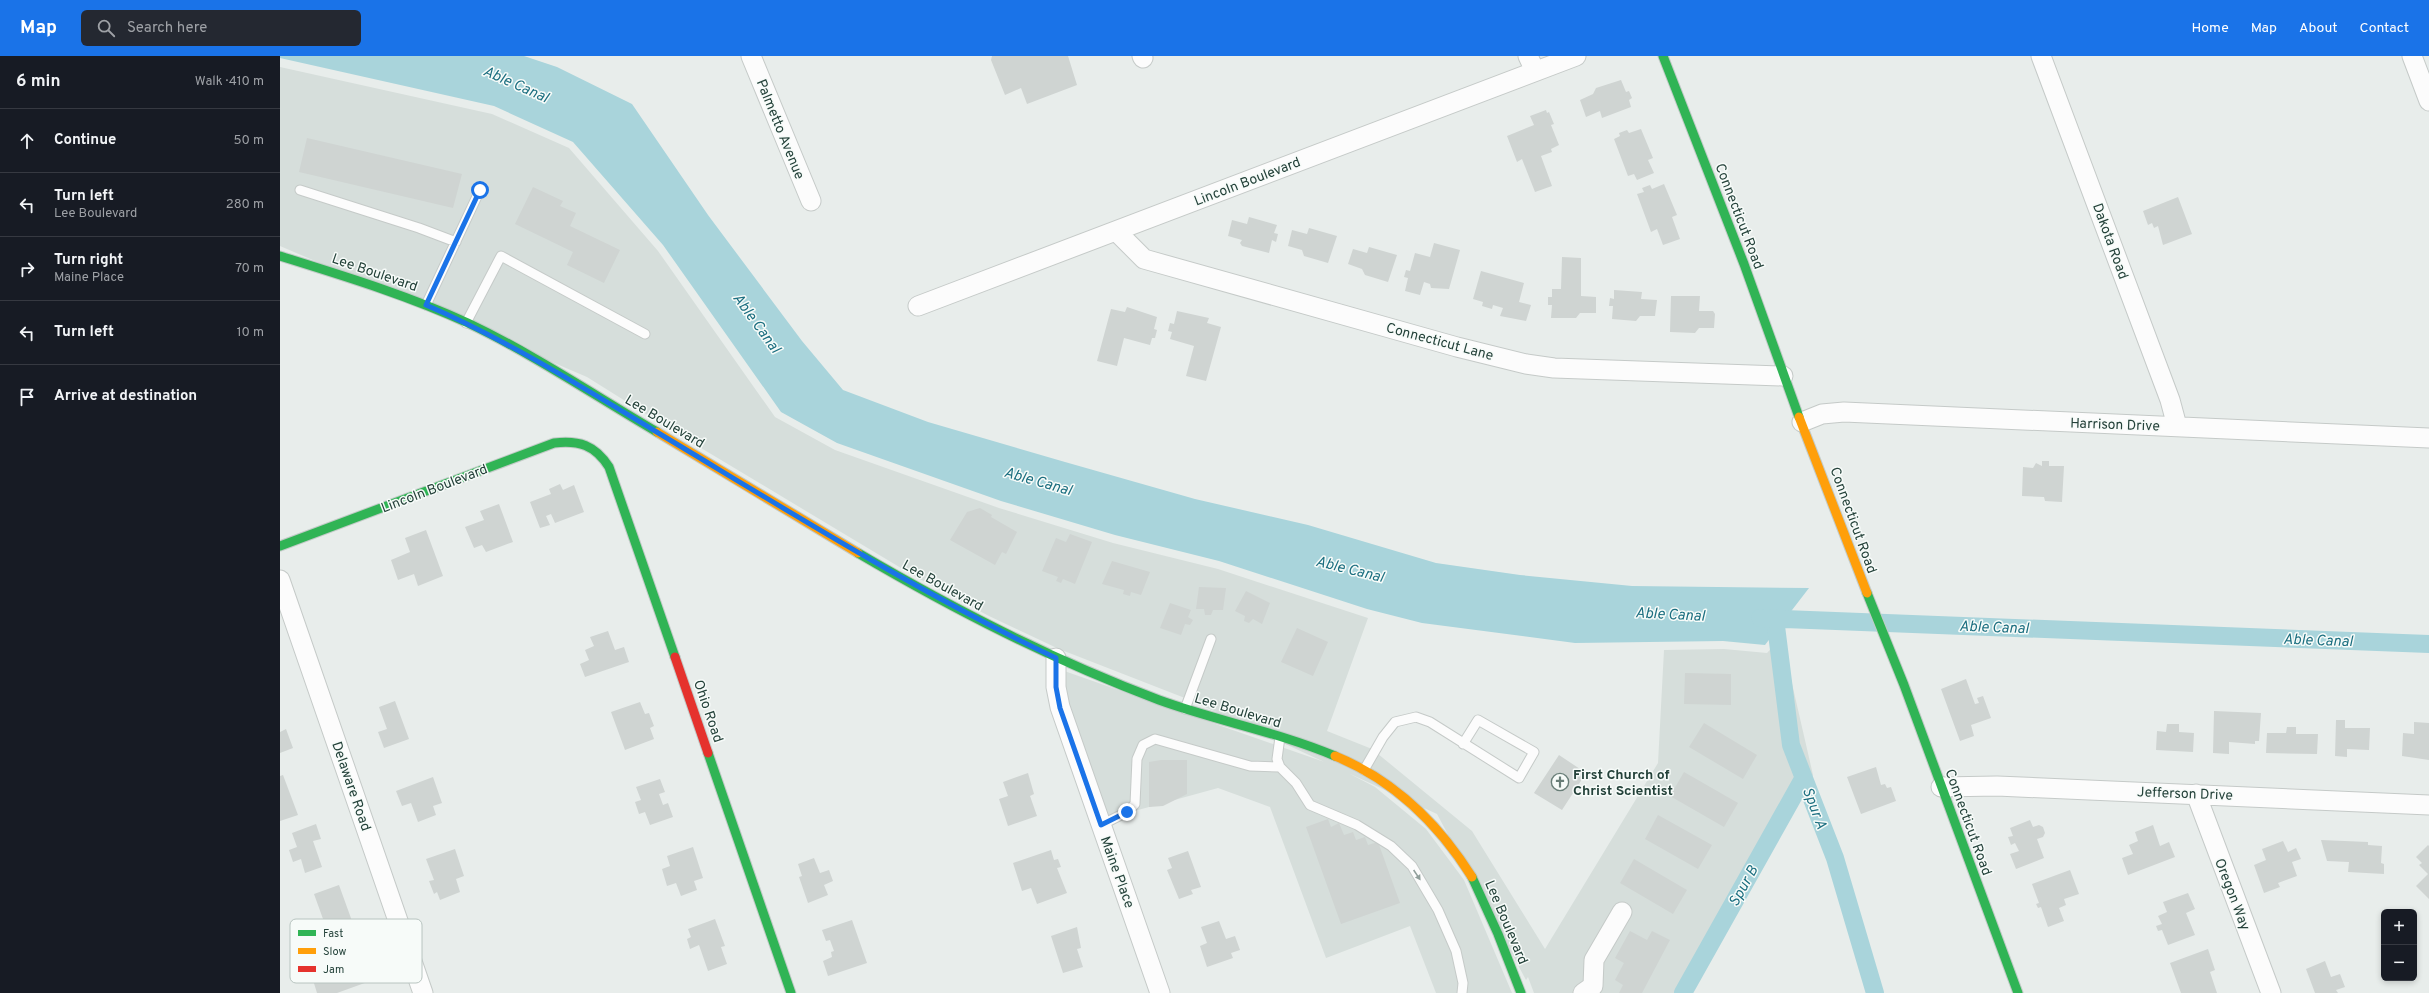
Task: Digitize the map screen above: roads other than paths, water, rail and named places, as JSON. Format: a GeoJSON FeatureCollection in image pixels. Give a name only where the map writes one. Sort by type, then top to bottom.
{"type":"FeatureCollection","features":[{"type":"Feature","properties":{"kind":"street","name":"Palmetto Avenue"},"geometry":{"type":"LineString","coordinates":[[751,56],[811,202]]}},
{"type":"Feature","properties":{"kind":"street","name":"Lincoln Boulevard"},"geometry":{"type":"LineString","coordinates":[[918,306],[1116,231],[1531,64],[1576,56]]}},
{"type":"Feature","properties":{"kind":"street","name":"Connecticut Road"},"geometry":{"type":"LineString","coordinates":[[1663,56],[1744,264],[1783,376],[1802,422],[1857,570],[1904,685],[2018,993]]}},
{"type":"Feature","properties":{"kind":"street","name":"Dakota Road"},"geometry":{"type":"LineString","coordinates":[[2041,56],[2170,400],[2177,426]]}},
{"type":"Feature","properties":{"kind":"street"},"geometry":{"type":"LineString","coordinates":[[2412,56],[2429,101]]}},
{"type":"Feature","properties":{"kind":"street","name":"Connecticut Lane"},"geometry":{"type":"LineString","coordinates":[[1116,231],[1144,258],[1457,347],[1526,364],[1554,368],[1783,376]]}},
{"type":"Feature","properties":{"kind":"street","name":"Lee Boulevard"},"geometry":{"type":"LineString","coordinates":[[280,256],[367,282],[426,305],[466,323],[580,385],[912,585],[986,625],[1056,658],[1185,709],[1280,737],[1336,756],[1364,770],[1395,790],[1432,822],[1458,854],[1486,902],[1517,991]]}},
{"type":"Feature","properties":{"kind":"street","name":"Harrison Drive"},"geometry":{"type":"LineString","coordinates":[[1802,422],[1822,414],[1844,412],[2429,438]]}},
{"type":"Feature","properties":{"kind":"street","name":"Lincoln Boulevard"},"geometry":{"type":"LineString","coordinates":[[280,546],[554,443],[574,440],[590,445]]}},
{"type":"Feature","properties":{"kind":"street","name":"Ohio Road"},"geometry":{"type":"LineString","coordinates":[[590,445],[603,455],[609,467],[791,993]]}},
{"type":"Feature","properties":{"kind":"street","name":"Delaware Road"},"geometry":{"type":"LineString","coordinates":[[280,580],[397,919]]}},
{"type":"Feature","properties":{"kind":"street","name":"Maine Place"},"geometry":{"type":"LineString","coordinates":[[1056,658],[1056,687],[1060,708],[1160,993]]}},
{"type":"Feature","properties":{"kind":"street","name":"Jefferson Drive"},"geometry":{"type":"LineString","coordinates":[[1941,787],[1997,786],[2429,804]]}},
{"type":"Feature","properties":{"kind":"street","name":"Oregon Way"},"geometry":{"type":"LineString","coordinates":[[2196,794],[2271,993]]}},
{"type":"Feature","properties":{"kind":"street"},"geometry":{"type":"LineString","coordinates":[[1583,993],[1593,986],[1594,960],[1622,912]]}},
{"type":"Feature","properties":{"kind":"street","name":"Delaware Road"},"geometry":{"type":"LineString","coordinates":[[420,983],[423,993]]}},
{"type":"Feature","properties":{"kind":"lane"},"geometry":{"type":"LineString","coordinates":[[300,190],[419,228],[456,242]]}},
{"type":"Feature","properties":{"kind":"lane"},"geometry":{"type":"LineString","coordinates":[[426,305],[480,190]]}},
{"type":"Feature","properties":{"kind":"lane"},"geometry":{"type":"LineString","coordinates":[[466,323],[501,256],[645,334]]}},
{"type":"Feature","properties":{"kind":"lane"},"geometry":{"type":"LineString","coordinates":[[1185,709],[1211,639]]}},
{"type":"Feature","properties":{"kind":"lane"},"geometry":{"type":"LineString","coordinates":[[1364,770],[1395,722],[1403,718],[1416,717],[1430,722],[1463,744],[1519,778],[1534,752],[1478,720],[1463,744]]}},
{"type":"Feature","properties":{"kind":"lane"},"geometry":{"type":"LineString","coordinates":[[1280,737],[1277,759],[1280,767],[1296,783],[1310,805],[1357,825],[1391,846],[1412,866],[1438,910],[1456,951],[1463,983],[1462,993]]}},
{"type":"Feature","properties":{"kind":"lane"},"geometry":{"type":"LineString","coordinates":[[1101,825],[1127,812],[1135,804],[1137,759],[1143,745],[1155,739],[1250,766],[1280,767]]}},
{"type":"Feature","properties":{"kind":"water"},"geometry":{"type":"Polygon","coordinates":[[[280,56],[524,56],[557,67],[632,104],[708,215],[802,341],[843,390],[928,422],[1195,499],[1308,525],[1436,563],[1520,575],[1632,586],[1809,588],[1765,645],[1723,641],[1575,643],[1422,623],[1367,609],[1219,561],[1115,535],[1001,501],[837,443],[781,412],[663,245],[573,142],[494,106],[280,58],[280,56]]]}},
{"type":"Feature","properties":{"kind":"waterway","name":"Able Canal"},"geometry":{"type":"LineString","coordinates":[[1760,618],[2429,644]]}},
{"type":"Feature","properties":{"kind":"waterway","name":"Spur A"},"geometry":{"type":"LineString","coordinates":[[1775,618],[1791,745],[1835,858],[1875,993]]}},
{"type":"Feature","properties":{"kind":"waterway","name":"Spur B"},"geometry":{"type":"LineString","coordinates":[[1683,993],[1803,779]]}},
{"type":"Feature","properties":{"kind":"place","name":"First Church of Christ Scientist"},"geometry":{"type":"Point","coordinates":[1560,782]}}]}
